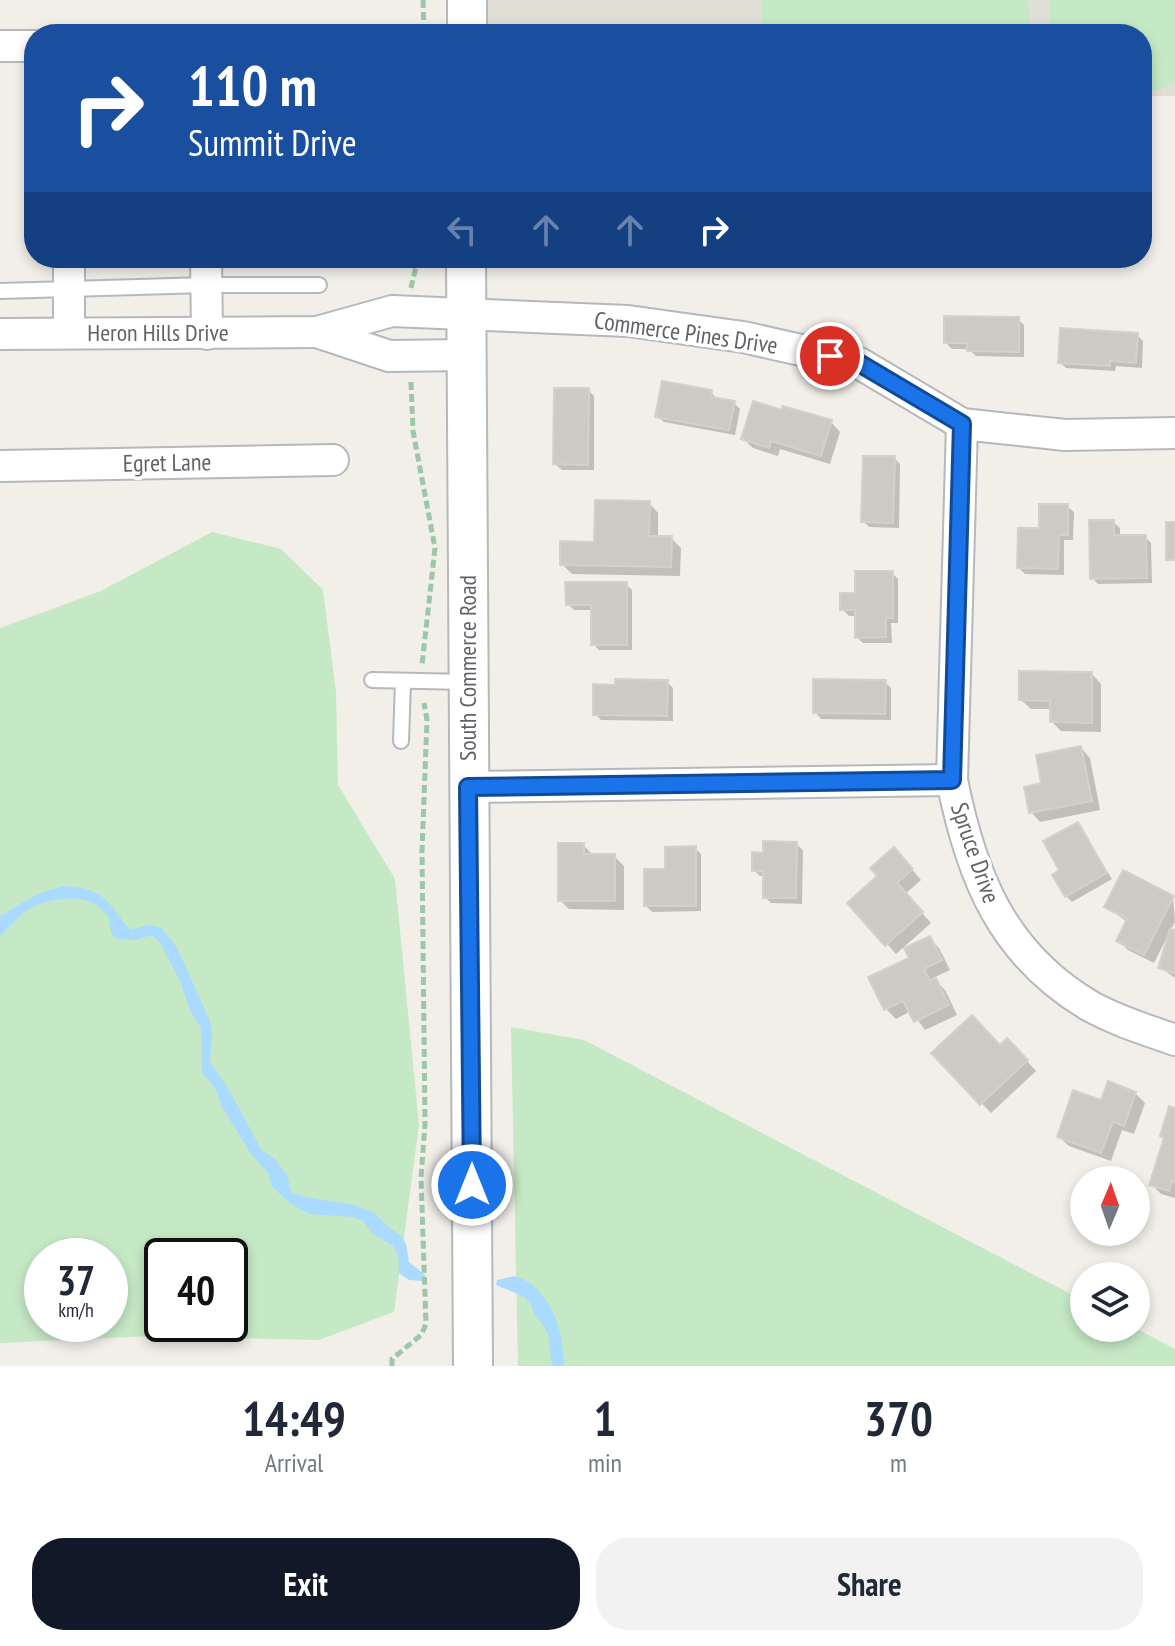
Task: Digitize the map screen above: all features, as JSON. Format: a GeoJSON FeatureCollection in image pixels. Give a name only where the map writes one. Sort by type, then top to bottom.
{"type":"FeatureCollection","features":[{"type":"Feature","properties":{"kind":"street"},"geometry":{"type":"LineString","coordinates":[[467,0],[467,24]]}},
{"type":"Feature","properties":{"kind":"street"},"geometry":{"type":"LineString","coordinates":[[0,46],[24,46]]}},
{"type":"Feature","properties":{"kind":"street"},"geometry":{"type":"LineString","coordinates":[[69,268],[69,333]]}},
{"type":"Feature","properties":{"kind":"street","name":"South Commerce Road"},"geometry":{"type":"LineString","coordinates":[[466,268],[469,355],[468,787],[473,1366]]}},
{"type":"Feature","properties":{"kind":"street"},"geometry":{"type":"LineString","coordinates":[[206,271],[207,334]]}},
{"type":"Feature","properties":{"kind":"street","name":"Heron Hills Drive"},"geometry":{"type":"LineString","coordinates":[[0,334],[317,332],[392,311],[466,314]]}},
{"type":"Feature","properties":{"kind":"street","name":"Commerce Pines Drive"},"geometry":{"type":"LineString","coordinates":[[466,314],[628,321],[743,337],[859,363],[962,424],[1065,435],[1175,433]]}},
{"type":"Feature","properties":{"kind":"street","name":"Heron Hills Drive"},"geometry":{"type":"LineString","coordinates":[[317,332],[389,356],[469,355]]}},
{"type":"Feature","properties":{"kind":"street","name":"Spruce Drive"},"geometry":{"type":"LineString","coordinates":[[962,424],[952,780],[962,831],[993,909],[1034,964],[1091,1006],[1175,1040]]}},
{"type":"Feature","properties":{"kind":"street","name":"Egret Lane"},"geometry":{"type":"LineString","coordinates":[[0,466],[333,460]]}},
{"type":"Feature","properties":{"kind":"street"},"geometry":{"type":"LineString","coordinates":[[468,787],[952,780]]}},
{"type":"Feature","properties":{"kind":"lane"},"geometry":{"type":"LineString","coordinates":[[0,291],[70,289],[206,271],[319,285]]}},
{"type":"Feature","properties":{"kind":"lane"},"geometry":{"type":"LineString","coordinates":[[372,680],[468,682]]}},
{"type":"Feature","properties":{"kind":"lane"},"geometry":{"type":"LineString","coordinates":[[401,741],[403,681]]}},
{"type":"Feature","properties":{"kind":"path"},"geometry":{"type":"LineString","coordinates":[[423,0],[424,24]]}},
{"type":"Feature","properties":{"kind":"path"},"geometry":{"type":"LineString","coordinates":[[413,312],[411,289],[416,268]]}},
{"type":"Feature","properties":{"kind":"path"},"geometry":{"type":"LineString","coordinates":[[392,1366],[392,1359],[421,1335],[426,1324],[421,1178],[425,1124],[422,851],[427,720],[420,682],[435,548],[413,431],[413,358]]}},
{"type":"Feature","properties":{"kind":"shaded area"},"geometry":{"type":"Polygon","coordinates":[[[452,0],[1175,0],[1175,96],[1152,96],[1152,24],[452,24],[452,0]]]}},
{"type":"Feature","properties":{"kind":"green space"},"geometry":{"type":"Polygon","coordinates":[[[762,0],[1028,0],[1029,24],[762,24],[762,0]]]}},
{"type":"Feature","properties":{"kind":"green space"},"geometry":{"type":"Polygon","coordinates":[[[1049,0],[1175,0],[1175,83],[1152,91],[1152,24],[1050,24],[1049,0]]]}},
{"type":"Feature","properties":{"kind":"green space"},"geometry":{"type":"Polygon","coordinates":[[[212,532],[281,549],[323,590],[336,692],[338,785],[395,879],[419,1125],[394,1312],[319,1340],[248,1338],[248,1238],[144,1238],[144,1336],[128,1337],[128,1238],[24,1238],[24,1342],[0,1343],[0,628],[101,591],[212,532]]]}},
{"type":"Feature","properties":{"kind":"green space"},"geometry":{"type":"Polygon","coordinates":[[[511,1027],[584,1040],[1070,1294],[1070,1342],[1150,1342],[1150,1336],[1175,1349],[1175,1366],[518,1366],[511,1027]]]}},
{"type":"Feature","properties":{"kind":"water"},"geometry":{"type":"Polygon","coordinates":[[[63,886],[97,893],[130,930],[148,925],[162,928],[177,948],[210,1021],[210,1062],[261,1149],[275,1159],[287,1175],[291,1192],[373,1212],[402,1238],[409,1262],[425,1275],[424,1281],[409,1280],[399,1273],[398,1255],[393,1246],[373,1234],[363,1221],[353,1217],[310,1214],[294,1206],[272,1187],[268,1173],[251,1154],[221,1105],[215,1088],[202,1073],[201,1028],[160,943],[152,935],[135,940],[117,939],[111,933],[109,917],[99,907],[88,901],[70,898],[34,906],[0,937],[0,916],[38,894],[63,886]]]}},
{"type":"Feature","properties":{"kind":"water"},"geometry":{"type":"Polygon","coordinates":[[[514,1276],[527,1281],[537,1290],[553,1312],[561,1339],[564,1366],[552,1366],[548,1333],[531,1303],[523,1296],[496,1285],[497,1280],[514,1276]]]}},
{"type":"Feature","properties":{"kind":"building"},"geometry":{"type":"Polygon","coordinates":[[[944,316],[1019,317],[1019,352],[967,351],[967,343],[944,343],[944,316]]]}},
{"type":"Feature","properties":{"kind":"building"},"geometry":{"type":"Polygon","coordinates":[[[1060,328],[1138,333],[1136,363],[1110,361],[1110,366],[1058,363],[1060,328]]]}},
{"type":"Feature","properties":{"kind":"building"},"geometry":{"type":"Polygon","coordinates":[[[662,381],[712,390],[711,397],[735,401],[729,430],[655,417],[662,381]]]}},
{"type":"Feature","properties":{"kind":"building"},"geometry":{"type":"Polygon","coordinates":[[[554,388],[589,388],[588,465],[553,464],[554,388]]]}},
{"type":"Feature","properties":{"kind":"building"},"geometry":{"type":"Polygon","coordinates":[[[753,401],[832,420],[821,456],[771,441],[769,448],[741,439],[753,401]]]}},
{"type":"Feature","properties":{"kind":"building"},"geometry":{"type":"Polygon","coordinates":[[[863,456],[895,456],[893,523],[861,522],[863,456]]]}},
{"type":"Feature","properties":{"kind":"building"},"geometry":{"type":"Polygon","coordinates":[[[595,500],[650,501],[649,536],[672,536],[671,567],[560,565],[560,541],[594,542],[595,500]]]}},
{"type":"Feature","properties":{"kind":"building"},"geometry":{"type":"Polygon","coordinates":[[[1039,504],[1068,504],[1068,535],[1059,535],[1058,569],[1017,568],[1018,528],[1039,528],[1039,504]]]}},
{"type":"Feature","properties":{"kind":"building"},"geometry":{"type":"Polygon","coordinates":[[[1089,520],[1114,520],[1114,535],[1146,535],[1147,578],[1090,579],[1089,520]]]}},
{"type":"Feature","properties":{"kind":"building"},"geometry":{"type":"Polygon","coordinates":[[[1166,522],[1175,522],[1175,560],[1166,560],[1166,522]]]}},
{"type":"Feature","properties":{"kind":"building"},"geometry":{"type":"Polygon","coordinates":[[[855,571],[893,571],[893,618],[886,618],[886,637],[855,638],[855,610],[840,610],[840,593],[855,593],[855,571]]]}},
{"type":"Feature","properties":{"kind":"building"},"geometry":{"type":"Polygon","coordinates":[[[565,582],[627,582],[627,645],[591,645],[591,605],[566,605],[565,582]]]}},
{"type":"Feature","properties":{"kind":"building"},"geometry":{"type":"Polygon","coordinates":[[[1019,671],[1092,672],[1092,723],[1050,722],[1050,701],[1019,700],[1019,671]]]}},
{"type":"Feature","properties":{"kind":"building"},"geometry":{"type":"Polygon","coordinates":[[[615,679],[668,680],[667,716],[593,715],[593,684],[615,685],[615,679]]]}},
{"type":"Feature","properties":{"kind":"building"},"geometry":{"type":"Polygon","coordinates":[[[813,679],[886,680],[885,714],[813,713],[813,679]]]}},
{"type":"Feature","properties":{"kind":"building"},"geometry":{"type":"Polygon","coordinates":[[[1081,746],[1092,801],[1029,813],[1024,787],[1041,783],[1036,755],[1081,746]]]}},
{"type":"Feature","properties":{"kind":"building"},"geometry":{"type":"Polygon","coordinates":[[[1078,822],[1107,873],[1065,897],[1052,875],[1059,870],[1043,841],[1078,822]]]}},
{"type":"Feature","properties":{"kind":"building"},"geometry":{"type":"Polygon","coordinates":[[[763,841],[797,842],[796,898],[763,898],[763,871],[752,871],[752,852],[763,853],[763,841]]]}},
{"type":"Feature","properties":{"kind":"building"},"geometry":{"type":"Polygon","coordinates":[[[558,843],[584,843],[584,854],[615,854],[615,901],[558,901],[558,843]]]}},
{"type":"Feature","properties":{"kind":"building"},"geometry":{"type":"Polygon","coordinates":[[[696,846],[696,906],[644,906],[644,869],[665,869],[665,847],[696,846]]]}},
{"type":"Feature","properties":{"kind":"building"},"geometry":{"type":"Polygon","coordinates":[[[894,847],[913,869],[897,883],[923,912],[885,946],[847,903],[877,876],[870,868],[894,847]]]}},
{"type":"Feature","properties":{"kind":"building"},"geometry":{"type":"Polygon","coordinates":[[[1123,870],[1174,896],[1144,955],[1116,941],[1127,919],[1104,907],[1123,870]]]}},
{"type":"Feature","properties":{"kind":"building"},"geometry":{"type":"Polygon","coordinates":[[[1170,929],[1175,930],[1175,973],[1158,968],[1170,929]]]}},
{"type":"Feature","properties":{"kind":"building"},"geometry":{"type":"Polygon","coordinates":[[[930,936],[942,960],[924,969],[930,981],[936,978],[949,1005],[914,1022],[903,1001],[884,1010],[868,977],[909,958],[904,948],[930,936]]]}},
{"type":"Feature","properties":{"kind":"building"},"geometry":{"type":"Polygon","coordinates":[[[972,1015],[1000,1045],[1007,1038],[1028,1060],[980,1105],[931,1053],[972,1015]]]}},
{"type":"Feature","properties":{"kind":"building"},"geometry":{"type":"Polygon","coordinates":[[[1108,1081],[1136,1092],[1124,1126],[1113,1122],[1101,1153],[1057,1137],[1073,1090],[1101,1100],[1108,1081]]]}},
{"type":"Feature","properties":{"kind":"building"},"geometry":{"type":"Polygon","coordinates":[[[1169,1106],[1175,1108],[1175,1182],[1172,1181],[1169,1191],[1150,1185],[1164,1138],[1160,1136],[1169,1106]]]}},
{"type":"Feature","properties":{"kind":"route"},"geometry":{"type":"LineString","coordinates":[[472,1185],[468,787],[952,780],[962,424],[859,363],[830,356]]}}]}
